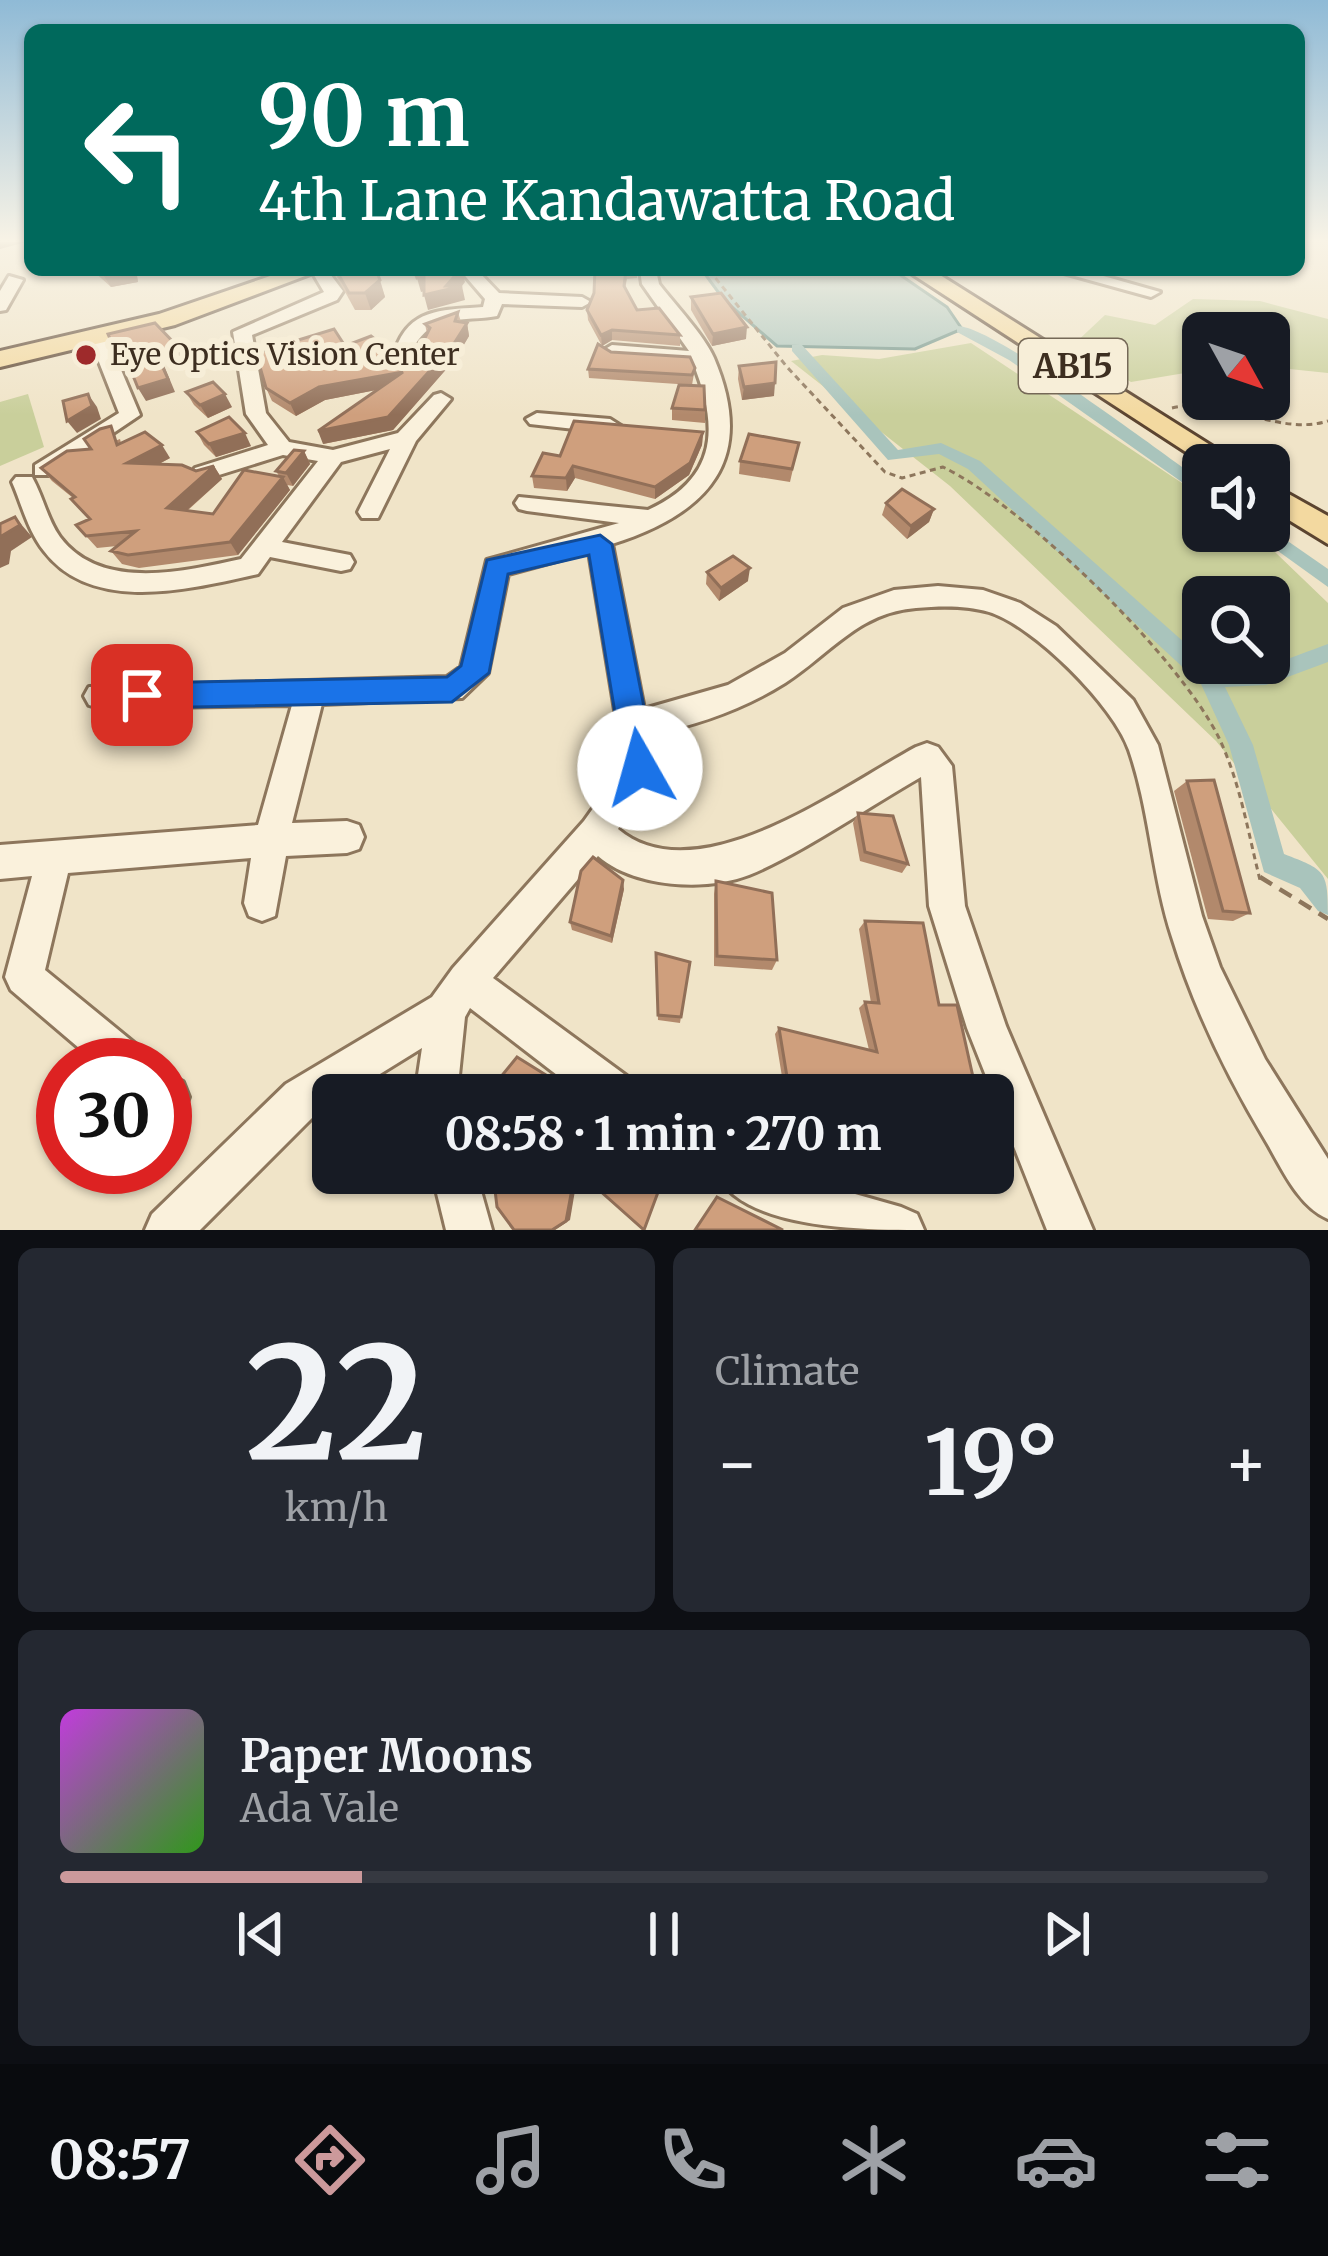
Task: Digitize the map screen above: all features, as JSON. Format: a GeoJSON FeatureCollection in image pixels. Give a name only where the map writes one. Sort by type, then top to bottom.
{"type":"FeatureCollection","features":[{"type":"Feature","properties":{"kind":"main road"},"geometry":{"type":"LineString","coordinates":[[0,356],[204,299]]}},
{"type":"Feature","properties":{"kind":"main road"},"geometry":{"type":"LineString","coordinates":[[0,356],[99,339],[222,299]]}},
{"type":"Feature","properties":{"kind":"main road","name":"AB15"},"geometry":{"type":"LineString","coordinates":[[965,299],[1196,444]]}},
{"type":"Feature","properties":{"kind":"main road"},"geometry":{"type":"LineString","coordinates":[[1290,507],[1328,532]]}},
{"type":"Feature","properties":{"kind":"street"},"geometry":{"type":"LineString","coordinates":[[282,448],[256,414],[242,332],[324,299]]}},
{"type":"Feature","properties":{"kind":"street"},"geometry":{"type":"LineString","coordinates":[[406,343],[418,323],[491,312],[494,299]]}},
{"type":"Feature","properties":{"kind":"street"},"geometry":{"type":"LineString","coordinates":[[525,299],[582,302]]}},
{"type":"Feature","properties":{"kind":"street"},"geometry":{"type":"LineString","coordinates":[[99,696],[452,689],[474,673],[496,567],[600,544],[654,519],[694,495],[722,455],[712,435],[721,398],[705,358],[662,299]]}},
{"type":"Feature","properties":{"kind":"street"},"geometry":{"type":"LineString","coordinates":[[99,339],[130,415],[12,481],[27,514],[56,549],[101,576],[167,584],[249,567],[333,457]]}},
{"type":"Feature","properties":{"kind":"street"},"geometry":{"type":"LineString","coordinates":[[612,351],[705,358]]}},
{"type":"Feature","properties":{"kind":"street"},"geometry":{"type":"LineString","coordinates":[[370,512],[406,438],[441,399]]}},
{"type":"Feature","properties":{"kind":"street"},"geometry":{"type":"LineString","coordinates":[[537,419],[630,428]]}},
{"type":"Feature","properties":{"kind":"street"},"geometry":{"type":"LineString","coordinates":[[203,473],[282,448],[333,457],[406,438]]}},
{"type":"Feature","properties":{"kind":"street"},"geometry":{"type":"LineString","coordinates":[[527,503],[654,519]]}},
{"type":"Feature","properties":{"kind":"street"},"geometry":{"type":"LineString","coordinates":[[167,1228],[301,1099],[456,996],[596,832],[640,768],[600,544]]}},
{"type":"Feature","properties":{"kind":"street"},"geometry":{"type":"LineString","coordinates":[[268,548],[341,562]]}},
{"type":"Feature","properties":{"kind":"street"},"geometry":{"type":"LineString","coordinates":[[635,724],[687,716],[750,688],[795,661],[842,620],[888,600],[947,595],[1010,610],[1118,698],[1143,743],[1189,934],[1231,1046],[1328,1197]]}},
{"type":"Feature","properties":{"kind":"street"},"geometry":{"type":"LineString","coordinates":[[262,903],[271,840],[310,692]]}},
{"type":"Feature","properties":{"kind":"street"},"geometry":{"type":"LineString","coordinates":[[596,832],[627,859],[669,867],[743,860],[927,757],[936,766],[947,906],[987,1028],[1070,1230]]}},
{"type":"Feature","properties":{"kind":"street"},"geometry":{"type":"LineString","coordinates":[[0,862],[347,837]]}},
{"type":"Feature","properties":{"kind":"street"},"geometry":{"type":"LineString","coordinates":[[54,859],[24,977],[97,1038]]}},
{"type":"Feature","properties":{"kind":"street"},"geometry":{"type":"LineString","coordinates":[[440,1074],[456,996]]}},
{"type":"Feature","properties":{"kind":"street"},"geometry":{"type":"LineString","coordinates":[[456,996],[583,1074]]}},
{"type":"Feature","properties":{"kind":"street"},"geometry":{"type":"LineString","coordinates":[[460,1194],[469,1230]]}},
{"type":"Feature","properties":{"kind":"street"},"geometry":{"type":"LineString","coordinates":[[774,1194],[902,1230]]}},
{"type":"Feature","properties":{"kind":"path"},"geometry":{"type":"LineString","coordinates":[[733,299],[787,367],[884,472],[902,478],[943,467],[990,494],[1162,664],[1212,726],[1261,882],[1328,919]]}},
{"type":"Feature","properties":{"kind":"path"},"geometry":{"type":"LineString","coordinates":[[1148,412],[1192,404],[1309,427],[1328,421]]}},
{"type":"Feature","properties":{"kind":"green space"},"geometry":{"type":"Polygon","coordinates":[[[1192,299],[1260,301],[1328,319],[1328,373],[1290,369],[1290,312],[1182,312],[1182,374],[1131,382],[1072,346],[1105,315],[1155,325],[1192,299]]]}},
{"type":"Feature","properties":{"kind":"green space"},"geometry":{"type":"Polygon","coordinates":[[[971,343],[1182,483],[1182,552],[1275,552],[1328,603],[1328,879],[1216,741],[950,486],[791,361],[822,355],[879,359],[971,343]]]}},
{"type":"Feature","properties":{"kind":"green space"},"geometry":{"type":"Polygon","coordinates":[[[28,394],[44,447],[0,466],[0,402],[28,394]]]}},
{"type":"Feature","properties":{"kind":"water"},"geometry":{"type":"Polygon","coordinates":[[[936,299],[962,329],[915,349],[777,346],[724,300],[936,299]]]}},
{"type":"Feature","properties":{"kind":"building"},"geometry":{"type":"Polygon","coordinates":[[[591,299],[631,299],[637,310],[659,308],[680,335],[612,330],[601,335],[587,310],[591,299]]]}},
{"type":"Feature","properties":{"kind":"building"},"geometry":{"type":"Polygon","coordinates":[[[692,299],[726,299],[747,327],[713,334],[692,299]]]}},
{"type":"Feature","properties":{"kind":"building"},"geometry":{"type":"Polygon","coordinates":[[[458,312],[455,321],[467,323],[453,345],[388,417],[318,431],[403,372],[319,387],[290,403],[266,388],[256,353],[334,329],[345,346],[371,336],[410,368],[430,328],[425,324],[458,312]]]}},
{"type":"Feature","properties":{"kind":"building"},"geometry":{"type":"Polygon","coordinates":[[[155,323],[178,347],[155,350],[168,379],[138,388],[121,346],[114,348],[108,334],[155,323]]]}},
{"type":"Feature","properties":{"kind":"building"},"geometry":{"type":"Polygon","coordinates":[[[598,344],[611,352],[690,357],[695,368],[692,375],[588,369],[598,344]]]}},
{"type":"Feature","properties":{"kind":"building"},"geometry":{"type":"Polygon","coordinates":[[[776,362],[775,383],[744,387],[739,366],[776,362]]]}},
{"type":"Feature","properties":{"kind":"building"},"geometry":{"type":"Polygon","coordinates":[[[213,382],[225,394],[200,405],[186,392],[213,382]]]}},
{"type":"Feature","properties":{"kind":"building"},"geometry":{"type":"Polygon","coordinates":[[[679,385],[704,386],[705,410],[672,408],[679,385]]]}},
{"type":"Feature","properties":{"kind":"building"},"geometry":{"type":"Polygon","coordinates":[[[88,394],[92,406],[67,421],[63,401],[88,394]]]}},
{"type":"Feature","properties":{"kind":"building"},"geometry":{"type":"Polygon","coordinates":[[[229,417],[245,433],[209,444],[197,432],[229,417]]]}},
{"type":"Feature","properties":{"kind":"building"},"geometry":{"type":"Polygon","coordinates":[[[574,421],[703,432],[690,463],[655,487],[573,466],[566,478],[532,476],[543,453],[560,456],[574,421]]]}},
{"type":"Feature","properties":{"kind":"building"},"geometry":{"type":"Polygon","coordinates":[[[111,426],[117,445],[145,432],[162,445],[127,463],[182,465],[196,471],[214,466],[167,508],[213,514],[244,470],[283,477],[230,542],[128,555],[111,551],[136,531],[86,536],[76,525],[90,519],[71,499],[75,497],[41,468],[67,451],[91,449],[84,439],[111,426]]]}},
{"type":"Feature","properties":{"kind":"building"},"geometry":{"type":"Polygon","coordinates":[[[749,434],[799,443],[792,469],[740,461],[749,434]]]}},
{"type":"Feature","properties":{"kind":"building"},"geometry":{"type":"Polygon","coordinates":[[[294,450],[304,451],[286,473],[276,471],[294,450]]]}},
{"type":"Feature","properties":{"kind":"building"},"geometry":{"type":"Polygon","coordinates":[[[902,489],[934,509],[911,526],[886,503],[902,489]]]}},
{"type":"Feature","properties":{"kind":"building"},"geometry":{"type":"Polygon","coordinates":[[[15,517],[20,525],[0,537],[0,524],[15,517]]]}},
{"type":"Feature","properties":{"kind":"building"},"geometry":{"type":"Polygon","coordinates":[[[733,556],[750,568],[721,588],[707,572],[733,556]]]}},
{"type":"Feature","properties":{"kind":"building"},"geometry":{"type":"Polygon","coordinates":[[[1214,780],[1250,913],[1223,911],[1187,781],[1214,780]]]}},
{"type":"Feature","properties":{"kind":"building"},"geometry":{"type":"Polygon","coordinates":[[[858,813],[893,816],[908,864],[865,852],[858,813]]]}},
{"type":"Feature","properties":{"kind":"building"},"geometry":{"type":"Polygon","coordinates":[[[593,857],[623,880],[611,936],[570,922],[581,871],[593,857]]]}},
{"type":"Feature","properties":{"kind":"building"},"geometry":{"type":"Polygon","coordinates":[[[716,881],[772,893],[777,960],[717,956],[716,881]]]}},
{"type":"Feature","properties":{"kind":"building"},"geometry":{"type":"Polygon","coordinates":[[[865,921],[923,923],[939,1005],[957,1005],[972,1074],[787,1074],[779,1028],[877,1052],[865,1002],[879,1003],[865,921]]]}},
{"type":"Feature","properties":{"kind":"building"},"geometry":{"type":"Polygon","coordinates":[[[656,953],[690,962],[681,1017],[658,1015],[656,953]]]}},
{"type":"Feature","properties":{"kind":"building"},"geometry":{"type":"Polygon","coordinates":[[[517,1057],[544,1074],[503,1074],[517,1057]]]}},
{"type":"Feature","properties":{"kind":"building"},"geometry":{"type":"Polygon","coordinates":[[[495,1194],[571,1194],[566,1221],[552,1230],[514,1230],[497,1207],[495,1194]]]}},
{"type":"Feature","properties":{"kind":"building"},"geometry":{"type":"Polygon","coordinates":[[[604,1194],[657,1194],[644,1230],[604,1194]]]}},
{"type":"Feature","properties":{"kind":"building"},"geometry":{"type":"Polygon","coordinates":[[[717,1197],[783,1230],[695,1230],[717,1197]]]}},
{"type":"Feature","properties":{"kind":"waterway"},"geometry":{"type":"LineString","coordinates":[[962,329],[1014,357],[1182,476]]}},
{"type":"Feature","properties":{"kind":"waterway"},"geometry":{"type":"LineString","coordinates":[[797,348],[894,456],[941,448],[974,465],[1182,654]]}},
{"type":"Feature","properties":{"kind":"waterway"},"geometry":{"type":"LineString","coordinates":[[1290,552],[1328,579]]}},
{"type":"Feature","properties":{"kind":"waterway"},"geometry":{"type":"LineString","coordinates":[[1290,667],[1328,653]]}},
{"type":"Feature","properties":{"kind":"waterway"},"geometry":{"type":"LineString","coordinates":[[1212,684],[1241,745],[1273,863],[1310,878],[1328,901]]}},
{"type":"Feature","properties":{"kind":"place","name":"Eye Optics Vision Center"},"geometry":{"type":"Point","coordinates":[86,355]}},
{"type":"Feature","properties":{"kind":"route"},"geometry":{"type":"LineString","coordinates":[[142,695],[452,689],[474,673],[496,567],[600,544],[640,768]]}}]}
